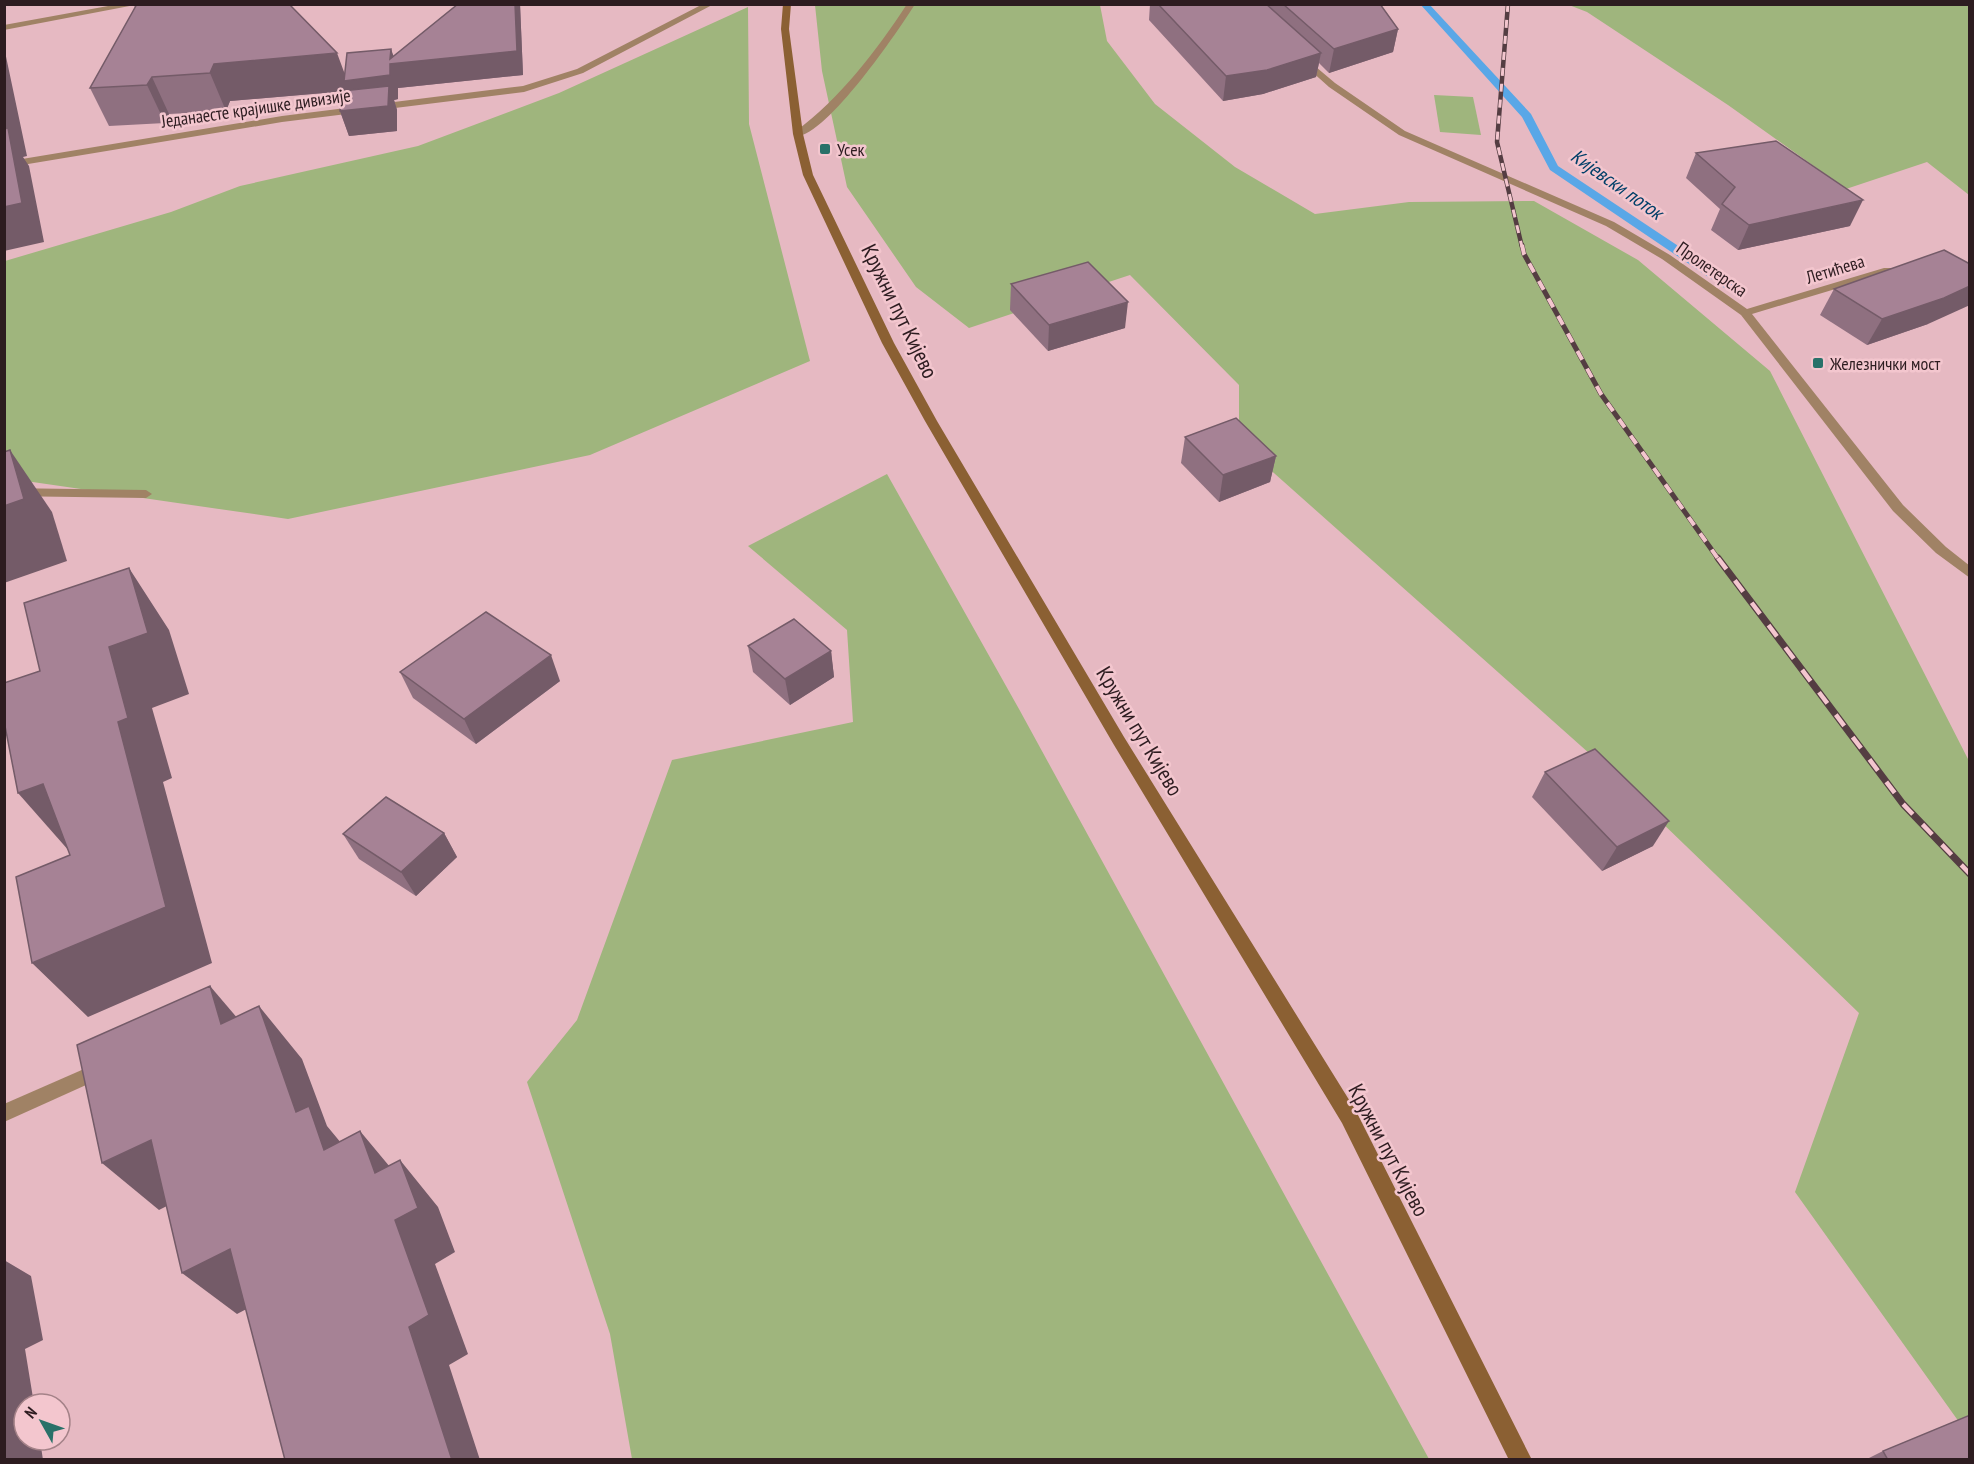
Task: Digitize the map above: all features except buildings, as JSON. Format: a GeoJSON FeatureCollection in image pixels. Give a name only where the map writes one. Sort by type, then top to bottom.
{"type":"FeatureCollection","features":[{"type":"Feature","properties":{"kind":"main road","name":"Кружни пут Кијево"},"geometry":{"type":"LineString","coordinates":[[787,4],[785,29],[798,134],[808,175],[888,343],[931,421],[1119,741],[1349,1117],[1521,1460]]}},
{"type":"Feature","properties":{"kind":"street"},"geometry":{"type":"LineString","coordinates":[[4,28],[136,4]]}},
{"type":"Feature","properties":{"kind":"street","name":"Једанаесте крајишке дивизије"},"geometry":{"type":"LineString","coordinates":[[4,165],[282,119],[524,89],[580,71],[710,4]]}},
{"type":"Feature","properties":{"kind":"street"},"geometry":{"type":"LineString","coordinates":[[798,134],[823,116],[848,92],[911,4]]}},
{"type":"Feature","properties":{"kind":"street","name":"Пролетерска"},"geometry":{"type":"LineString","coordinates":[[1296,53],[1332,85],[1402,133],[1610,224],[1666,257],[1745,313],[1898,508],[1941,550],[1970,573]]}},
{"type":"Feature","properties":{"kind":"street","name":"Летићева"},"geometry":{"type":"LineString","coordinates":[[1745,313],[1899,267]]}},
{"type":"Feature","properties":{"kind":"street"},"geometry":{"type":"LineString","coordinates":[[4,492],[146,494]]}},
{"type":"Feature","properties":{"kind":"street"},"geometry":{"type":"LineString","coordinates":[[4,1113],[115,1064]]}},
{"type":"Feature","properties":{"kind":"green space"},"geometry":{"type":"Polygon","coordinates":[[[815,5],[1100,5],[1107,41],[1155,104],[1235,167],[1315,214],[1409,202],[1534,201],[1638,260],[1770,371],[1969,761],[1969,1436],[1795,1192],[1859,1013],[1599,762],[1239,442],[1239,385],[1130,275],[969,328],[916,287],[847,187],[822,71],[815,5]]]}},
{"type":"Feature","properties":{"kind":"green space"},"geometry":{"type":"Polygon","coordinates":[[[1569,5],[1969,5],[1969,195],[1927,162],[1846,189],[1728,105],[1587,12],[1569,5]]]}},
{"type":"Feature","properties":{"kind":"green space"},"geometry":{"type":"Polygon","coordinates":[[[748,7],[749,124],[810,361],[590,455],[288,519],[5,478],[5,261],[171,212],[240,186],[418,146],[559,93],[748,7]]]}},
{"type":"Feature","properties":{"kind":"green space"},"geometry":{"type":"Polygon","coordinates":[[[1434,95],[1473,97],[1481,135],[1440,132],[1434,95]]]}},
{"type":"Feature","properties":{"kind":"green space"},"geometry":{"type":"Polygon","coordinates":[[[887,474],[1019,709],[1429,1459],[632,1459],[610,1334],[527,1082],[577,1020],[672,760],[853,722],[847,630],[748,546],[887,474]]]}},
{"type":"Feature","properties":{"kind":"waterway","name":"Кијевски поток"},"geometry":{"type":"LineString","coordinates":[[1424,4],[1527,116],[1554,168],[1739,292]]}},
{"type":"Feature","properties":{"kind":"railway"},"geometry":{"type":"LineString","coordinates":[[1508,4],[1497,142],[1522,247]]}},
{"type":"Feature","properties":{"kind":"railway"},"geometry":{"type":"LineString","coordinates":[[1522,245],[1524,254],[1601,394],[1719,560]]}},
{"type":"Feature","properties":{"kind":"railway"},"geometry":{"type":"LineString","coordinates":[[1718,558],[1903,804],[1970,874]]}},
{"type":"Feature","properties":{"kind":"place","name":"Усек"},"geometry":{"type":"Point","coordinates":[825,149]}},
{"type":"Feature","properties":{"kind":"place","name":"Железнички мост"},"geometry":{"type":"Point","coordinates":[1818,363]}}]}
